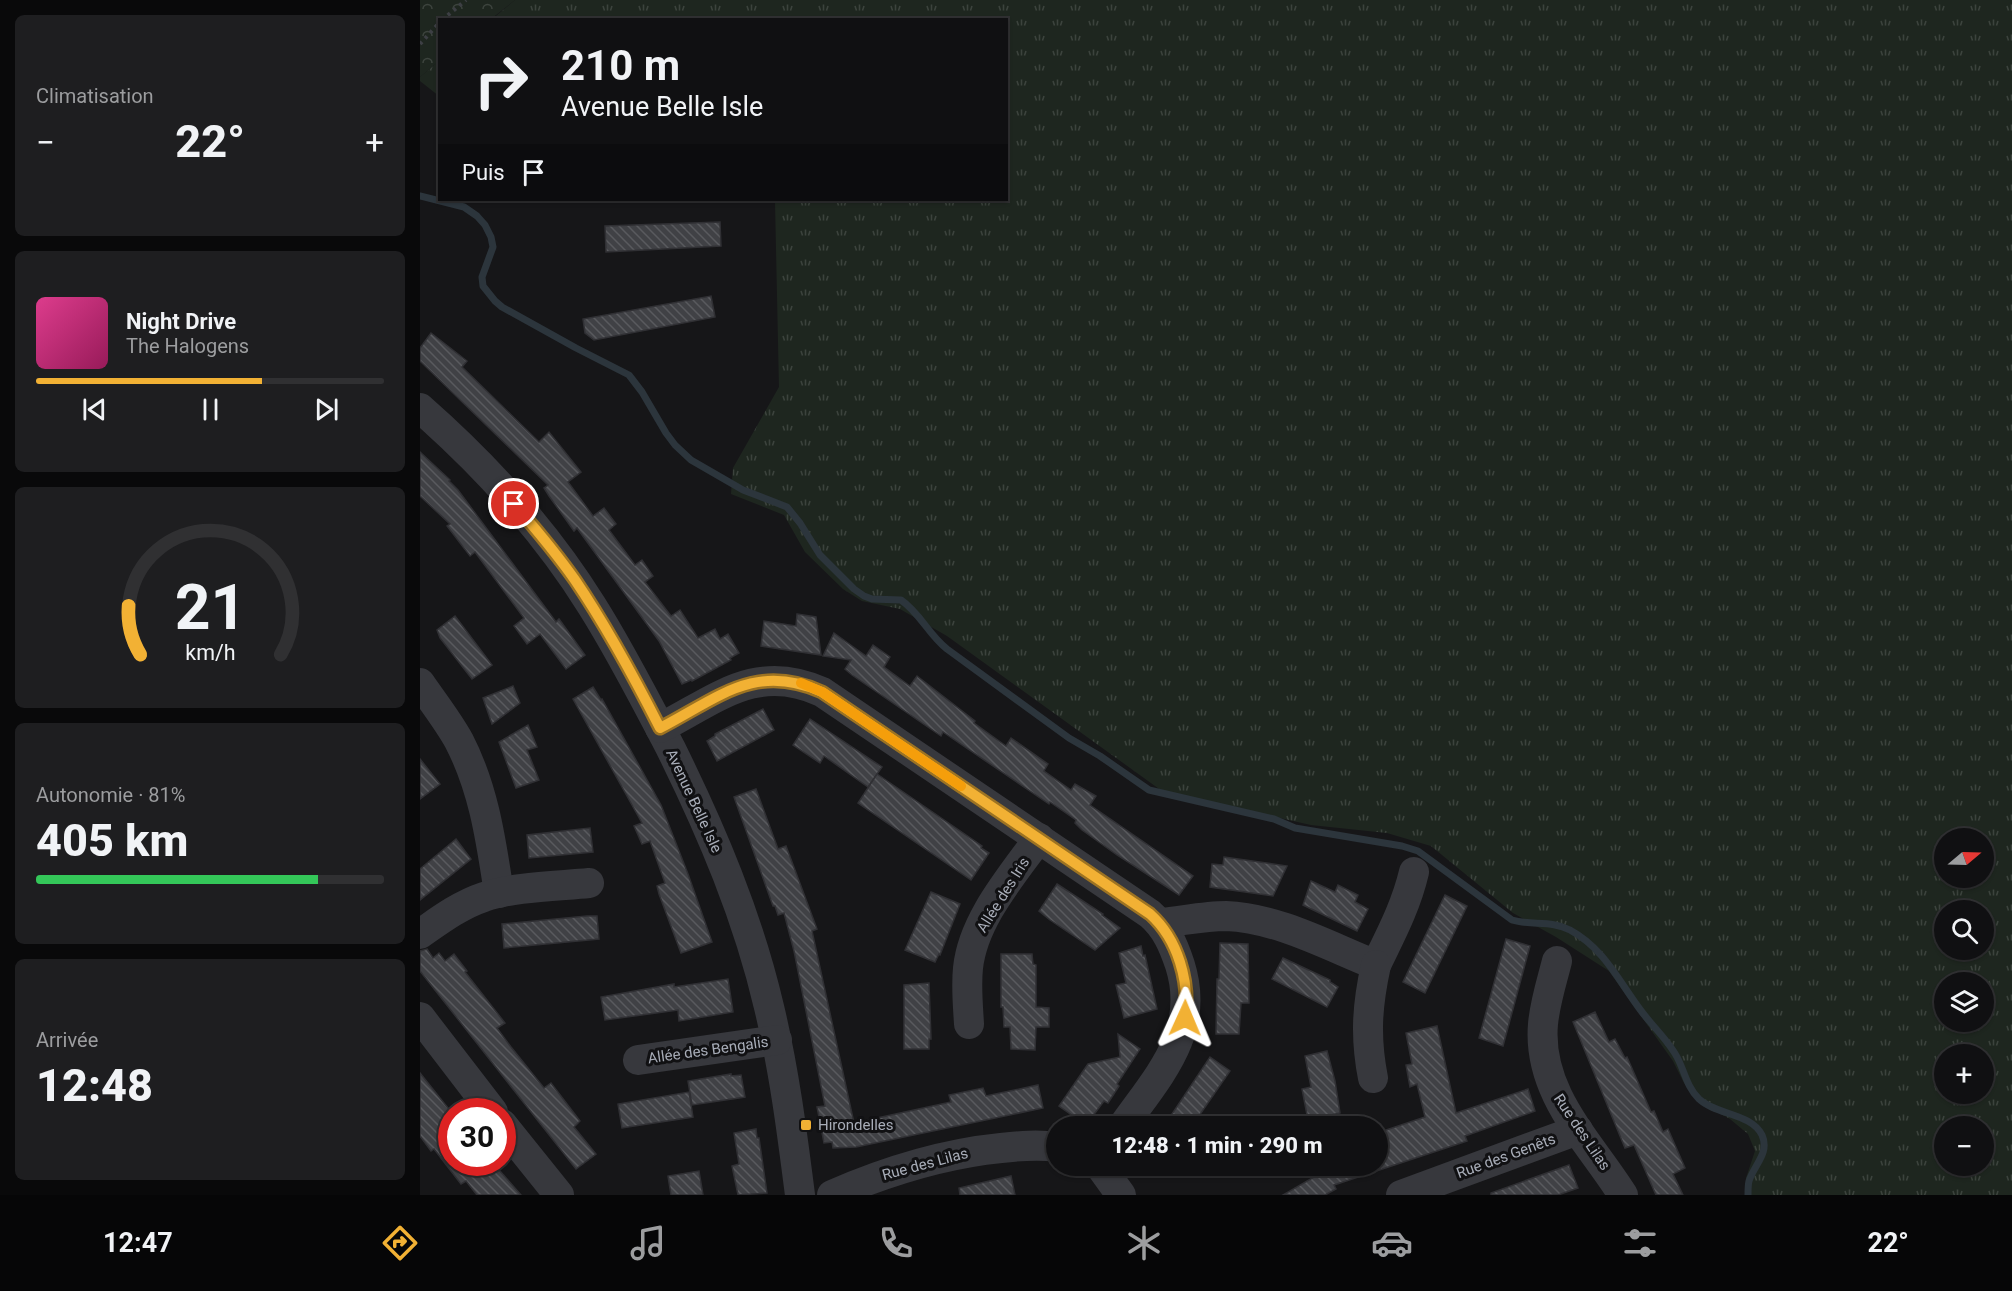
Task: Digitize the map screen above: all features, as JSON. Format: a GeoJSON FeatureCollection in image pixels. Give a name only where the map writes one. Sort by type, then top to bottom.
{"type":"FeatureCollection","features":[{"type":"Feature","properties":{"kind":"street","name":"Avenue Belle Isle"},"geometry":{"type":"LineString","coordinates":[[420,408],[483,468],[551,547],[580,587],[613,640],[660,728],[700,811],[738,903],[760,973],[777,1040],[800,1195]]}},
{"type":"Feature","properties":{"kind":"street"},"geometry":{"type":"LineString","coordinates":[[660,728],[728,691],[747,684],[766,680],[787,680],[805,684],[822,692],[1039,838],[1161,924],[1175,949],[1183,974],[1186,997],[1185,1018],[1175,1051],[1131,1116]]}},
{"type":"Feature","properties":{"kind":"street"},"geometry":{"type":"LineString","coordinates":[[420,683],[459,741],[472,772],[489,829],[500,893]]}},
{"type":"Feature","properties":{"kind":"street","name":"Allée des Iris"},"geometry":{"type":"LineString","coordinates":[[969,1024],[968,967],[981,925],[1039,838]]}},
{"type":"Feature","properties":{"kind":"street"},"geometry":{"type":"LineString","coordinates":[[1373,1078],[1366,1033],[1376,965],[1404,907],[1414,872]]}},
{"type":"Feature","properties":{"kind":"street"},"geometry":{"type":"LineString","coordinates":[[420,934],[464,906],[484,897],[500,893],[589,883]]}},
{"type":"Feature","properties":{"kind":"street"},"geometry":{"type":"LineString","coordinates":[[1161,924],[1224,916],[1247,918],[1275,925],[1376,965]]}},
{"type":"Feature","properties":{"kind":"street","name":"Rue des Lilas"},"geometry":{"type":"LineString","coordinates":[[1557,961],[1543,1024],[1543,1044],[1553,1088],[1562,1106],[1623,1195]]}},
{"type":"Feature","properties":{"kind":"street"},"geometry":{"type":"LineString","coordinates":[[420,1017],[482,1098]]}},
{"type":"Feature","properties":{"kind":"street","name":"Allée des Bengalis"},"geometry":{"type":"LineString","coordinates":[[638,1060],[777,1040]]}},
{"type":"Feature","properties":{"kind":"street","name":"Rue des Genêts"},"geometry":{"type":"LineString","coordinates":[[1401,1195],[1578,1130]]}},
{"type":"Feature","properties":{"kind":"street"},"geometry":{"type":"LineString","coordinates":[[516,1141],[559,1195]]}},
{"type":"Feature","properties":{"kind":"street","name":"Rue des Lilas"},"geometry":{"type":"LineString","coordinates":[[832,1195],[880,1175],[943,1156],[1017,1146],[1046,1147]]}},
{"type":"Feature","properties":{"kind":"street"},"geometry":{"type":"LineString","coordinates":[[1107,1176],[1121,1195]]}},
{"type":"Feature","properties":{"kind":"path"},"geometry":{"type":"LineString","coordinates":[[445,18],[466,0]]}},
{"type":"Feature","properties":{"kind":"path"},"geometry":{"type":"LineString","coordinates":[[420,44],[438,24]]}},
{"type":"Feature","properties":{"kind":"green space"},"geometry":{"type":"Polygon","coordinates":[[[420,0],[515,0],[492,18],[438,18],[438,62],[420,77],[420,0]]]}},
{"type":"Feature","properties":{"kind":"green space"},"geometry":{"type":"Polygon","coordinates":[[[515,0],[2012,0],[2012,1195],[1746,1195],[1746,1178],[1755,1151],[1748,1134],[1730,1119],[1697,1100],[1684,1083],[1673,1061],[1609,971],[1513,913],[1431,846],[1387,833],[1311,825],[1162,791],[947,636],[900,609],[862,601],[843,589],[805,552],[784,515],[731,494],[733,468],[779,387],[775,201],[1008,201],[1008,18],[493,18],[515,0]]]}},
{"type":"Feature","properties":{"kind":"green space"},"geometry":{"type":"Polygon","coordinates":[[[438,62],[438,95],[420,81],[420,77],[438,62]]]}},
{"type":"Feature","properties":{"kind":"building"},"geometry":{"type":"Polygon","coordinates":[[[720,222],[721,246],[606,252],[605,226],[720,222]]]}},
{"type":"Feature","properties":{"kind":"building"},"geometry":{"type":"Polygon","coordinates":[[[711,296],[715,317],[594,340],[585,333],[583,319],[711,296]]]}},
{"type":"Feature","properties":{"kind":"building"},"geometry":{"type":"Polygon","coordinates":[[[431,333],[467,361],[462,367],[539,442],[549,432],[581,472],[568,482],[593,516],[604,508],[616,524],[609,530],[635,565],[642,560],[653,576],[645,582],[671,616],[680,610],[698,638],[715,629],[720,639],[728,634],[739,653],[730,658],[731,660],[682,684],[659,641],[577,528],[574,531],[549,496],[544,488],[548,485],[420,361],[420,348],[431,333]]]}},
{"type":"Feature","properties":{"kind":"building"},"geometry":{"type":"Polygon","coordinates":[[[420,452],[450,480],[556,622],[559,619],[585,655],[566,669],[540,634],[527,644],[514,626],[524,618],[475,552],[470,556],[447,526],[450,524],[420,496],[420,452]]]}},
{"type":"Feature","properties":{"kind":"building"},"geometry":{"type":"Polygon","coordinates":[[[797,614],[816,617],[821,655],[761,646],[764,621],[796,626],[797,614]]]}},
{"type":"Feature","properties":{"kind":"building"},"geometry":{"type":"Polygon","coordinates":[[[455,616],[492,665],[472,679],[440,638],[437,630],[455,616]]]}},
{"type":"Feature","properties":{"kind":"building"},"geometry":{"type":"Polygon","coordinates":[[[834,633],[866,656],[873,645],[890,657],[884,667],[910,686],[917,676],[1006,746],[1011,738],[1048,764],[1044,771],[1071,790],[1075,784],[1096,796],[1090,805],[1193,876],[1179,895],[1082,830],[1075,823],[1076,820],[1050,802],[1049,804],[943,732],[941,736],[852,675],[845,669],[851,660],[823,656],[834,633]]]}},
{"type":"Feature","properties":{"kind":"building"},"geometry":{"type":"Polygon","coordinates":[[[513,686],[520,703],[492,724],[483,698],[513,686]]]}},
{"type":"Feature","properties":{"kind":"building"},"geometry":{"type":"Polygon","coordinates":[[[593,687],[602,699],[661,805],[712,942],[681,953],[659,894],[657,886],[665,883],[650,841],[642,844],[634,826],[642,823],[573,699],[593,687]]]}},
{"type":"Feature","properties":{"kind":"building"},"geometry":{"type":"Polygon","coordinates":[[[763,709],[774,730],[717,761],[707,741],[715,734],[763,709]]]}},
{"type":"Feature","properties":{"kind":"building"},"geometry":{"type":"Polygon","coordinates":[[[810,719],[882,767],[868,787],[824,756],[820,763],[793,745],[810,719]]]}},
{"type":"Feature","properties":{"kind":"building"},"geometry":{"type":"Polygon","coordinates":[[[528,725],[537,747],[527,750],[539,780],[516,788],[499,742],[528,725]]]}},
{"type":"Feature","properties":{"kind":"building"},"geometry":{"type":"Polygon","coordinates":[[[420,759],[440,784],[420,799],[420,759]]]}},
{"type":"Feature","properties":{"kind":"building"},"geometry":{"type":"Polygon","coordinates":[[[877,774],[989,853],[971,880],[858,803],[877,774]]]}},
{"type":"Feature","properties":{"kind":"building"},"geometry":{"type":"Polygon","coordinates":[[[756,789],[778,849],[786,846],[817,929],[812,931],[854,1123],[951,1102],[949,1095],[983,1088],[986,1096],[1038,1085],[1043,1108],[856,1147],[833,1148],[832,1142],[824,1143],[817,1107],[825,1106],[794,951],[784,913],[778,915],[773,906],[734,797],[756,789]]]}},
{"type":"Feature","properties":{"kind":"building"},"geometry":{"type":"Polygon","coordinates":[[[590,828],[593,852],[529,858],[527,835],[590,828]]]}},
{"type":"Feature","properties":{"kind":"building"},"geometry":{"type":"Polygon","coordinates":[[[456,839],[471,859],[420,900],[420,869],[456,839]]]}},
{"type":"Feature","properties":{"kind":"building"},"geometry":{"type":"Polygon","coordinates":[[[1224,857],[1287,866],[1273,896],[1210,887],[1212,864],[1223,865],[1224,857]]]}},
{"type":"Feature","properties":{"kind":"building"},"geometry":{"type":"Polygon","coordinates":[[[1311,881],[1335,892],[1338,885],[1358,895],[1355,902],[1368,909],[1357,931],[1303,905],[1311,881]]]}},
{"type":"Feature","properties":{"kind":"building"},"geometry":{"type":"Polygon","coordinates":[[[1057,884],[1120,928],[1095,950],[1050,920],[1039,911],[1057,884]]]}},
{"type":"Feature","properties":{"kind":"building"},"geometry":{"type":"Polygon","coordinates":[[[931,892],[960,904],[940,955],[935,962],[905,950],[931,892]]]}},
{"type":"Feature","properties":{"kind":"building"},"geometry":{"type":"Polygon","coordinates":[[[1445,895],[1467,906],[1425,993],[1403,982],[1445,895]]]}},
{"type":"Feature","properties":{"kind":"building"},"geometry":{"type":"Polygon","coordinates":[[[597,916],[599,939],[504,948],[502,924],[597,916]]]}},
{"type":"Feature","properties":{"kind":"building"},"geometry":{"type":"Polygon","coordinates":[[[1506,939],[1530,946],[1503,1046],[1479,1038],[1506,939]]]}},
{"type":"Feature","properties":{"kind":"building"},"geometry":{"type":"Polygon","coordinates":[[[1220,943],[1248,944],[1249,1003],[1241,1003],[1239,1034],[1216,1034],[1220,943]]]}},
{"type":"Feature","properties":{"kind":"building"},"geometry":{"type":"Polygon","coordinates":[[[1141,946],[1157,1009],[1124,1018],[1116,985],[1126,983],[1119,953],[1141,946]]]}},
{"type":"Feature","properties":{"kind":"building"},"geometry":{"type":"Polygon","coordinates":[[[427,949],[433,958],[439,953],[445,961],[454,954],[467,971],[465,972],[505,1023],[497,1028],[511,1047],[544,1088],[551,1083],[580,1121],[574,1127],[596,1154],[576,1169],[420,971],[420,951],[427,949]]]}},
{"type":"Feature","properties":{"kind":"building"},"geometry":{"type":"Polygon","coordinates":[[[1001,954],[1032,954],[1033,964],[1036,965],[1036,1007],[1049,1008],[1049,1027],[1036,1027],[1035,1050],[1011,1049],[1010,1027],[1004,1027],[1003,1007],[1001,1007],[1001,954]]]}},
{"type":"Feature","properties":{"kind":"building"},"geometry":{"type":"Polygon","coordinates":[[[1283,958],[1330,980],[1338,987],[1327,1007],[1272,979],[1283,958]]]}},
{"type":"Feature","properties":{"kind":"building"},"geometry":{"type":"Polygon","coordinates":[[[728,979],[733,1012],[679,1021],[678,1010],[605,1020],[601,997],[674,984],[674,987],[728,979]]]}},
{"type":"Feature","properties":{"kind":"building"},"geometry":{"type":"Polygon","coordinates":[[[929,983],[931,1039],[929,1039],[929,1049],[904,1049],[904,985],[929,983]]]}},
{"type":"Feature","properties":{"kind":"building"},"geometry":{"type":"Polygon","coordinates":[[[1595,1012],[1609,1042],[1615,1039],[1625,1058],[1627,1057],[1651,1112],[1654,1111],[1663,1132],[1668,1129],[1685,1168],[1673,1174],[1683,1195],[1656,1195],[1634,1145],[1625,1148],[1573,1022],[1595,1012]]]}},
{"type":"Feature","properties":{"kind":"building"},"geometry":{"type":"Polygon","coordinates":[[[1437,1026],[1456,1113],[1528,1089],[1535,1111],[1465,1136],[1467,1141],[1388,1167],[1388,1129],[1425,1117],[1417,1084],[1410,1087],[1406,1065],[1412,1064],[1406,1033],[1437,1026]]]}},
{"type":"Feature","properties":{"kind":"building"},"geometry":{"type":"Polygon","coordinates":[[[1118,1034],[1140,1049],[1117,1084],[1119,1086],[1108,1103],[1104,1101],[1093,1116],[1073,1116],[1059,1106],[1088,1064],[1120,1057],[1118,1034]]]}},
{"type":"Feature","properties":{"kind":"building"},"geometry":{"type":"Polygon","coordinates":[[[1327,1051],[1340,1113],[1307,1116],[1302,1089],[1311,1087],[1305,1056],[1327,1051]]]}},
{"type":"Feature","properties":{"kind":"building"},"geometry":{"type":"Polygon","coordinates":[[[1210,1057],[1230,1071],[1199,1116],[1171,1116],[1210,1057]]]}},
{"type":"Feature","properties":{"kind":"building"},"geometry":{"type":"Polygon","coordinates":[[[420,1073],[440,1098],[438,1098],[438,1154],[434,1149],[431,1151],[420,1136],[420,1073]]]}},
{"type":"Feature","properties":{"kind":"building"},"geometry":{"type":"Polygon","coordinates":[[[731,1074],[731,1076],[741,1075],[745,1097],[692,1105],[688,1081],[731,1074]]]}},
{"type":"Feature","properties":{"kind":"building"},"geometry":{"type":"Polygon","coordinates":[[[689,1092],[693,1117],[622,1128],[618,1104],[689,1092]]]}},
{"type":"Feature","properties":{"kind":"building"},"geometry":{"type":"Polygon","coordinates":[[[756,1129],[767,1193],[738,1195],[732,1166],[739,1164],[734,1133],[756,1129]]]}},
{"type":"Feature","properties":{"kind":"building"},"geometry":{"type":"Polygon","coordinates":[[[1569,1165],[1578,1188],[1558,1195],[1491,1195],[1491,1193],[1569,1165]]]}},
{"type":"Feature","properties":{"kind":"building"},"geometry":{"type":"Polygon","coordinates":[[[699,1171],[703,1195],[671,1195],[668,1176],[699,1171]]]}},
{"type":"Feature","properties":{"kind":"building"},"geometry":{"type":"Polygon","coordinates":[[[455,1176],[504,1176],[521,1195],[477,1195],[466,1181],[461,1184],[455,1176]]]}},
{"type":"Feature","properties":{"kind":"building"},"geometry":{"type":"Polygon","coordinates":[[[1011,1176],[1015,1195],[960,1195],[959,1188],[1011,1176]]]}},
{"type":"Feature","properties":{"kind":"building"},"geometry":{"type":"Polygon","coordinates":[[[1316,1176],[1361,1176],[1334,1185],[1336,1189],[1325,1195],[1283,1195],[1316,1176]]]}},
{"type":"Feature","properties":{"kind":"waterway"},"geometry":{"type":"LineString","coordinates":[[420,196],[438,200]]}},
{"type":"Feature","properties":{"kind":"waterway"},"geometry":{"type":"LineString","coordinates":[[440,201],[464,207],[485,225],[493,247],[482,277],[483,286],[502,307],[629,375],[642,392],[666,433],[691,460],[743,490],[787,507],[820,555],[854,589],[872,599],[901,600],[914,611],[947,649],[1069,738],[1100,756],[1149,790],[1274,819],[1295,828],[1402,846],[1418,851],[1512,920],[1556,925],[1582,938],[1602,956],[1642,1012],[1671,1047],[1689,1085],[1699,1099],[1714,1108],[1750,1122],[1762,1135],[1763,1153],[1751,1175],[1748,1195]]}},
{"type":"Feature","properties":{"kind":"slow traffic"},"geometry":{"type":"LineString","coordinates":[[801,683],[822,692],[961,786]]}},
{"type":"Feature","properties":{"kind":"place","name":"Hirondelles"},"geometry":{"type":"Point","coordinates":[806,1125]}},
{"type":"Feature","properties":{"kind":"route"},"geometry":{"type":"LineString","coordinates":[[514,504],[551,547],[592,605],[660,728],[728,691],[747,684],[766,680],[787,680],[805,684],[822,692],[1150,914],[1161,924],[1175,949],[1185,986],[1185,1018]]}}]}
